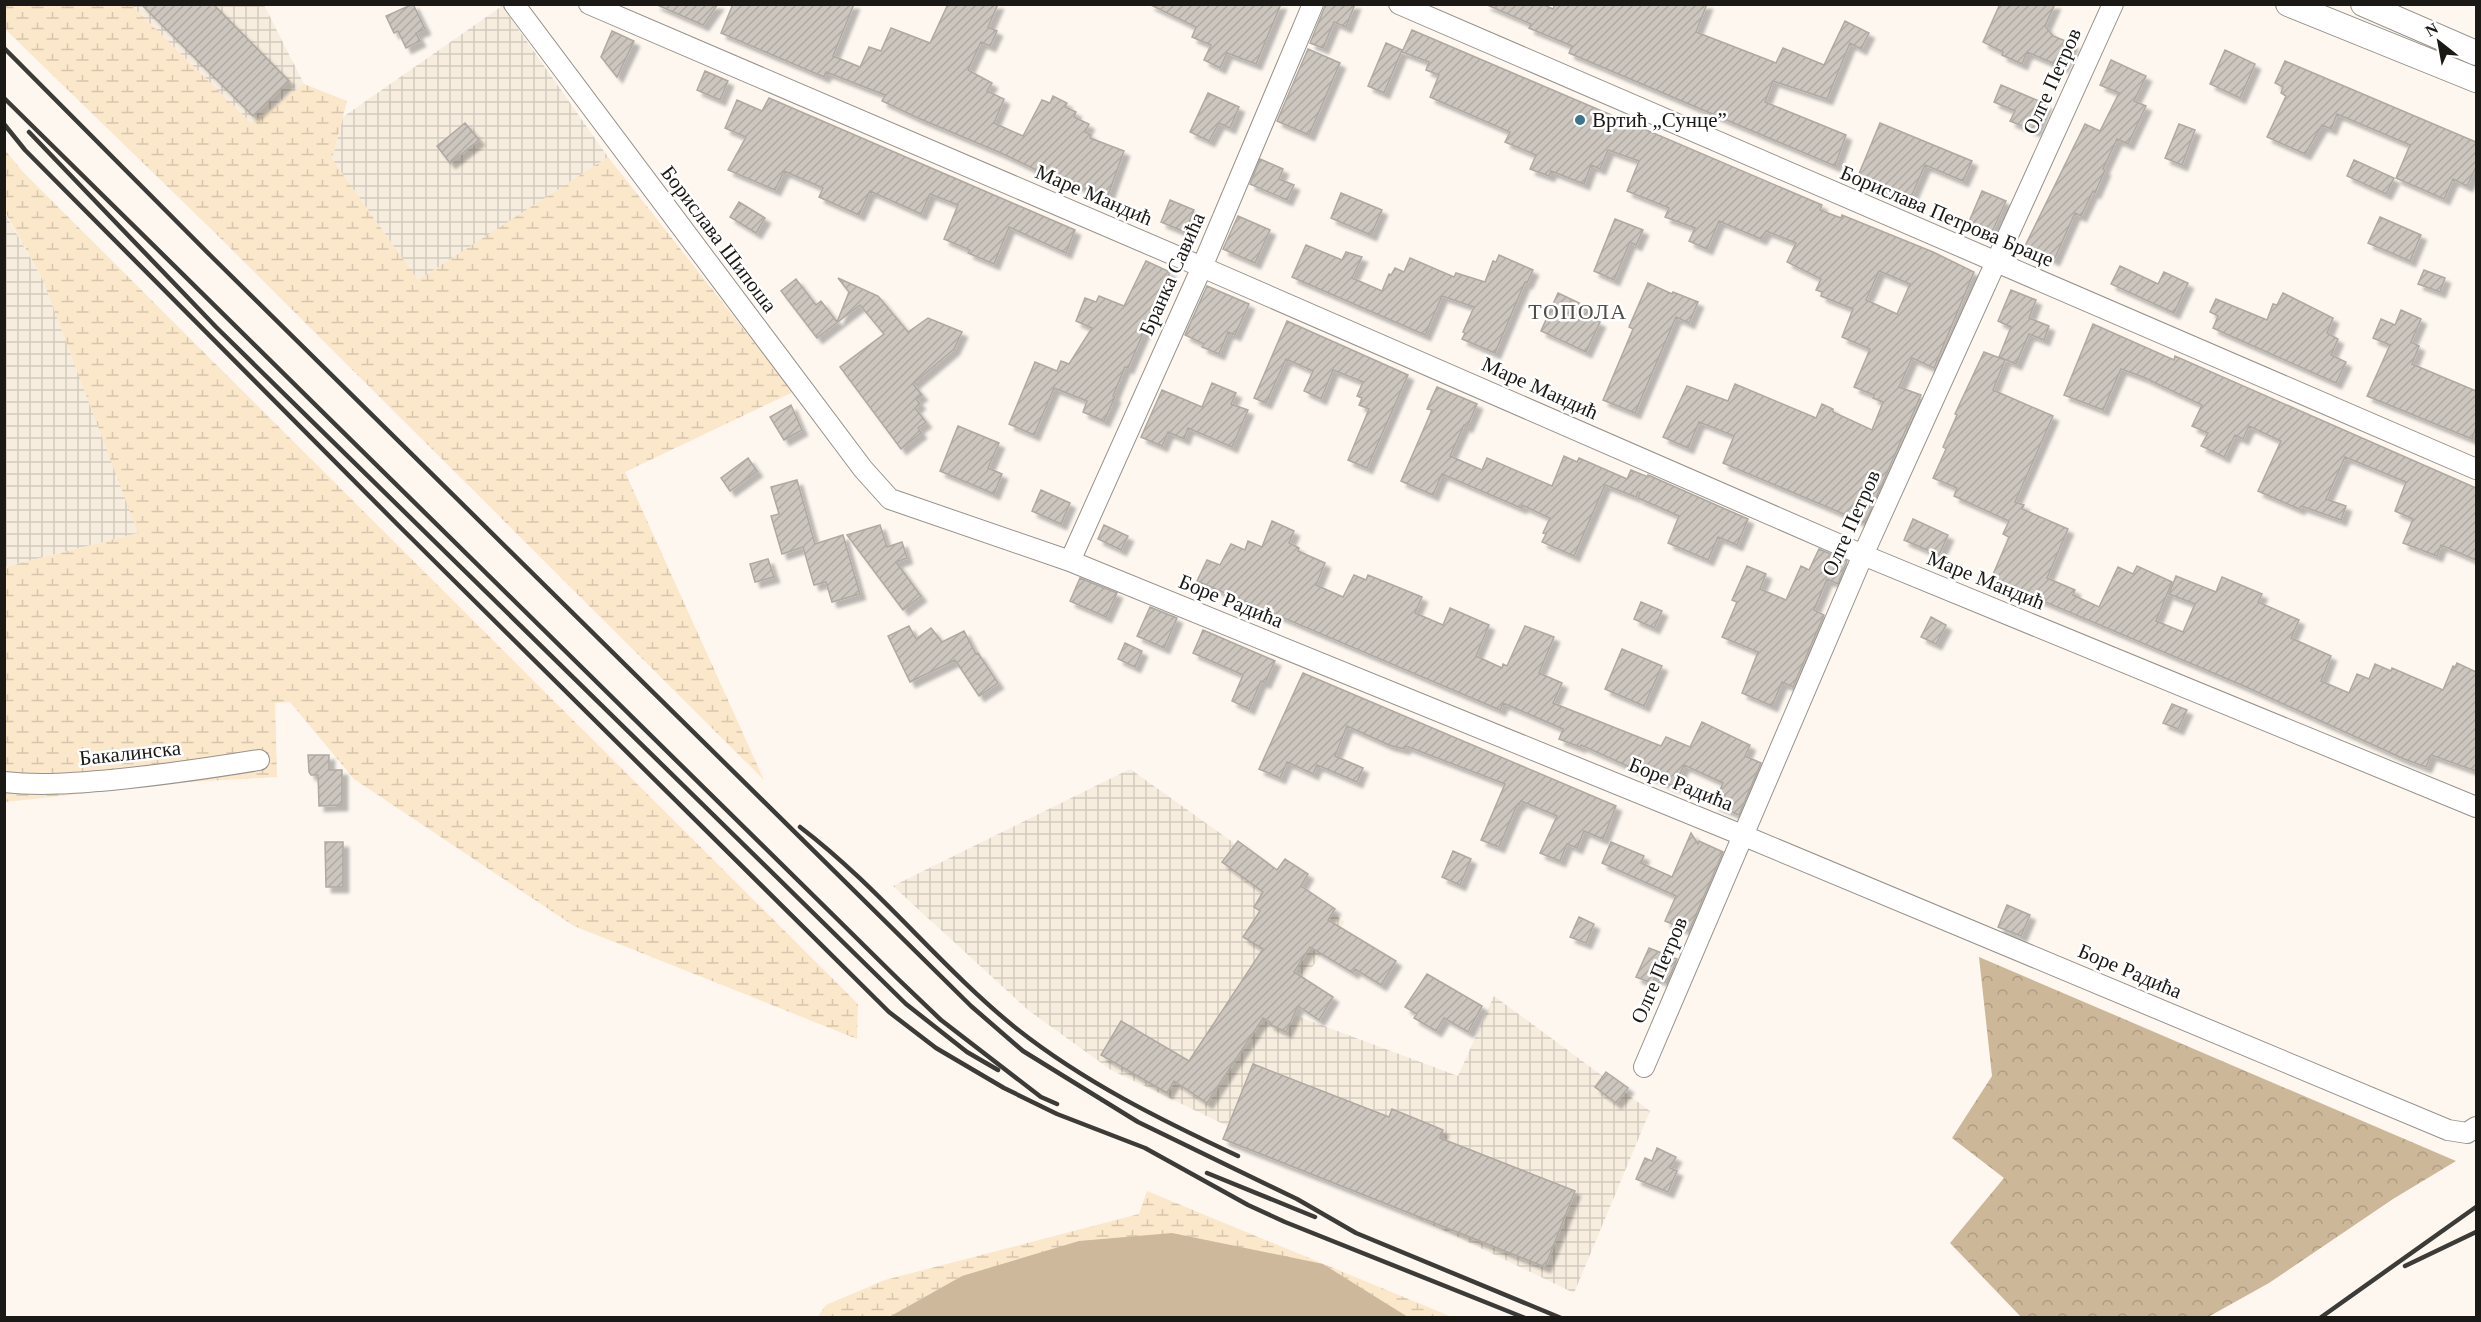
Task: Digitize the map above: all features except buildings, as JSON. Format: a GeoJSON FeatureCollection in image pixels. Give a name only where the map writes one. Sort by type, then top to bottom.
{"type":"FeatureCollection","features":[{"type":"Feature","properties":{"kind":"street","name":"Борислава Шипоша"},"geometry":{"type":"LineString","coordinates":[[514,4],[862,470],[890,499]]}},
{"type":"Feature","properties":{"kind":"street","name":"Маре Мандић"},"geometry":{"type":"LineString","coordinates":[[588,4],[1202,267],[1863,555],[2476,807]]}},
{"type":"Feature","properties":{"kind":"street","name":"Бранка Савића"},"geometry":{"type":"LineString","coordinates":[[1070,561],[1202,267],[1313,4]]}},
{"type":"Feature","properties":{"kind":"street","name":"Борислава Петрова Браце"},"geometry":{"type":"LineString","coordinates":[[1399,4],[1995,264],[2476,470]]}},
{"type":"Feature","properties":{"kind":"street","name":"Олге Петров"},"geometry":{"type":"LineString","coordinates":[[1644,1067],[1863,555],[2113,4]]}},
{"type":"Feature","properties":{"kind":"street"},"geometry":{"type":"LineString","coordinates":[[2288,4],[2476,80]]}},
{"type":"Feature","properties":{"kind":"street"},"geometry":{"type":"LineString","coordinates":[[2363,4],[2476,52]]}},
{"type":"Feature","properties":{"kind":"street","name":"Боре Радића"},"geometry":{"type":"LineString","coordinates":[[890,499],[1070,561],[1742,835],[2448,1130],[2467,1133],[2476,1127]]}},
{"type":"Feature","properties":{"kind":"street","name":"Бакалинска"},"geometry":{"type":"LineString","coordinates":[[4,782],[81,783],[178,774],[259,760]]}},
{"type":"Feature","properties":{"kind":"shaded area"},"geometry":{"type":"Polygon","coordinates":[[[131,5],[264,5],[308,92],[251,123],[131,5]]]}},
{"type":"Feature","properties":{"kind":"shaded area"},"geometry":{"type":"Polygon","coordinates":[[[502,6],[608,157],[418,281],[332,159],[343,117],[502,6]]]}},
{"type":"Feature","properties":{"kind":"shaded area"},"geometry":{"type":"Polygon","coordinates":[[[4,212],[42,278],[139,533],[5,567],[4,212]]]}},
{"type":"Feature","properties":{"kind":"shaded area"},"geometry":{"type":"Polygon","coordinates":[[[1130,769],[1345,922],[1281,1010],[1458,1076],[1494,996],[1650,1111],[1574,1293],[1111,1070],[1028,1010],[893,886],[1130,769]]]}},
{"type":"Feature","properties":{"kind":"shaded area"},"geometry":{"type":"Polygon","coordinates":[[[1172,1233],[1323,1264],[1408,1317],[889,1317],[962,1276],[1079,1241],[1172,1233]]]}},
{"type":"Feature","properties":{"kind":"green space"},"geometry":{"type":"Polygon","coordinates":[[[4,5],[131,5],[251,123],[304,84],[347,101],[332,159],[418,280],[608,157],[793,392],[625,472],[764,780],[209,227],[5,29],[4,5]]]}},
{"type":"Feature","properties":{"kind":"green space"},"geometry":{"type":"Polygon","coordinates":[[[4,149],[23,172],[858,1004],[857,1039],[574,926],[354,779],[290,702],[275,703],[277,777],[187,782],[5,802],[5,567],[138,533],[42,278],[5,212],[4,149]]]}},
{"type":"Feature","properties":{"kind":"green space"},"geometry":{"type":"Polygon","coordinates":[[[1979,957],[2456,1161],[2393,1199],[2269,1283],[2208,1317],[2021,1317],[1950,1243],[2004,1178],[1952,1138],[1992,1076],[1979,957]]]}},
{"type":"Feature","properties":{"kind":"green space"},"geometry":{"type":"Polygon","coordinates":[[[1147,1191],[1452,1317],[1408,1317],[1323,1264],[962,1276],[889,1317],[817,1318],[826,1305],[885,1280],[1139,1214],[1147,1191]]]}},
{"type":"Feature","properties":{"kind":"railway"},"geometry":{"type":"LineString","coordinates":[[4,48],[211,256],[971,1006],[1023,1051],[1138,1122],[1297,1199],[1356,1233],[1561,1318]]}},
{"type":"Feature","properties":{"kind":"railway"},"geometry":{"type":"LineString","coordinates":[[4,98],[897,978],[941,1020],[1041,1097],[1057,1104]]}},
{"type":"Feature","properties":{"kind":"railway"},"geometry":{"type":"LineString","coordinates":[[4,124],[25,150],[398,525],[889,1012],[936,1048],[1004,1088],[1057,1114],[1145,1148],[1248,1205],[1285,1222],[1525,1318]]}},
{"type":"Feature","properties":{"kind":"railway"},"geometry":{"type":"LineString","coordinates":[[29,132],[216,327],[906,1004],[967,1052],[998,1070]]}},
{"type":"Feature","properties":{"kind":"railway"},"geometry":{"type":"LineString","coordinates":[[800,827],[856,875],[962,980],[1017,1029],[1096,1083],[1152,1114],[1238,1156]]}},
{"type":"Feature","properties":{"kind":"railway"},"geometry":{"type":"LineString","coordinates":[[1207,1173],[1315,1217]]}},
{"type":"Feature","properties":{"kind":"railway"},"geometry":{"type":"LineString","coordinates":[[2320,1318],[2476,1207]]}},
{"type":"Feature","properties":{"kind":"railway"},"geometry":{"type":"LineString","coordinates":[[2405,1266],[2476,1232]]}},
{"type":"Feature","properties":{"kind":"place","name":"Вртић „Сунце”"},"geometry":{"type":"Point","coordinates":[1580,120]}},
{"type":"Feature","properties":{"kind":"district","name":"ТОПОЛА"},"geometry":{"type":"Point","coordinates":[1578,311]}}]}
